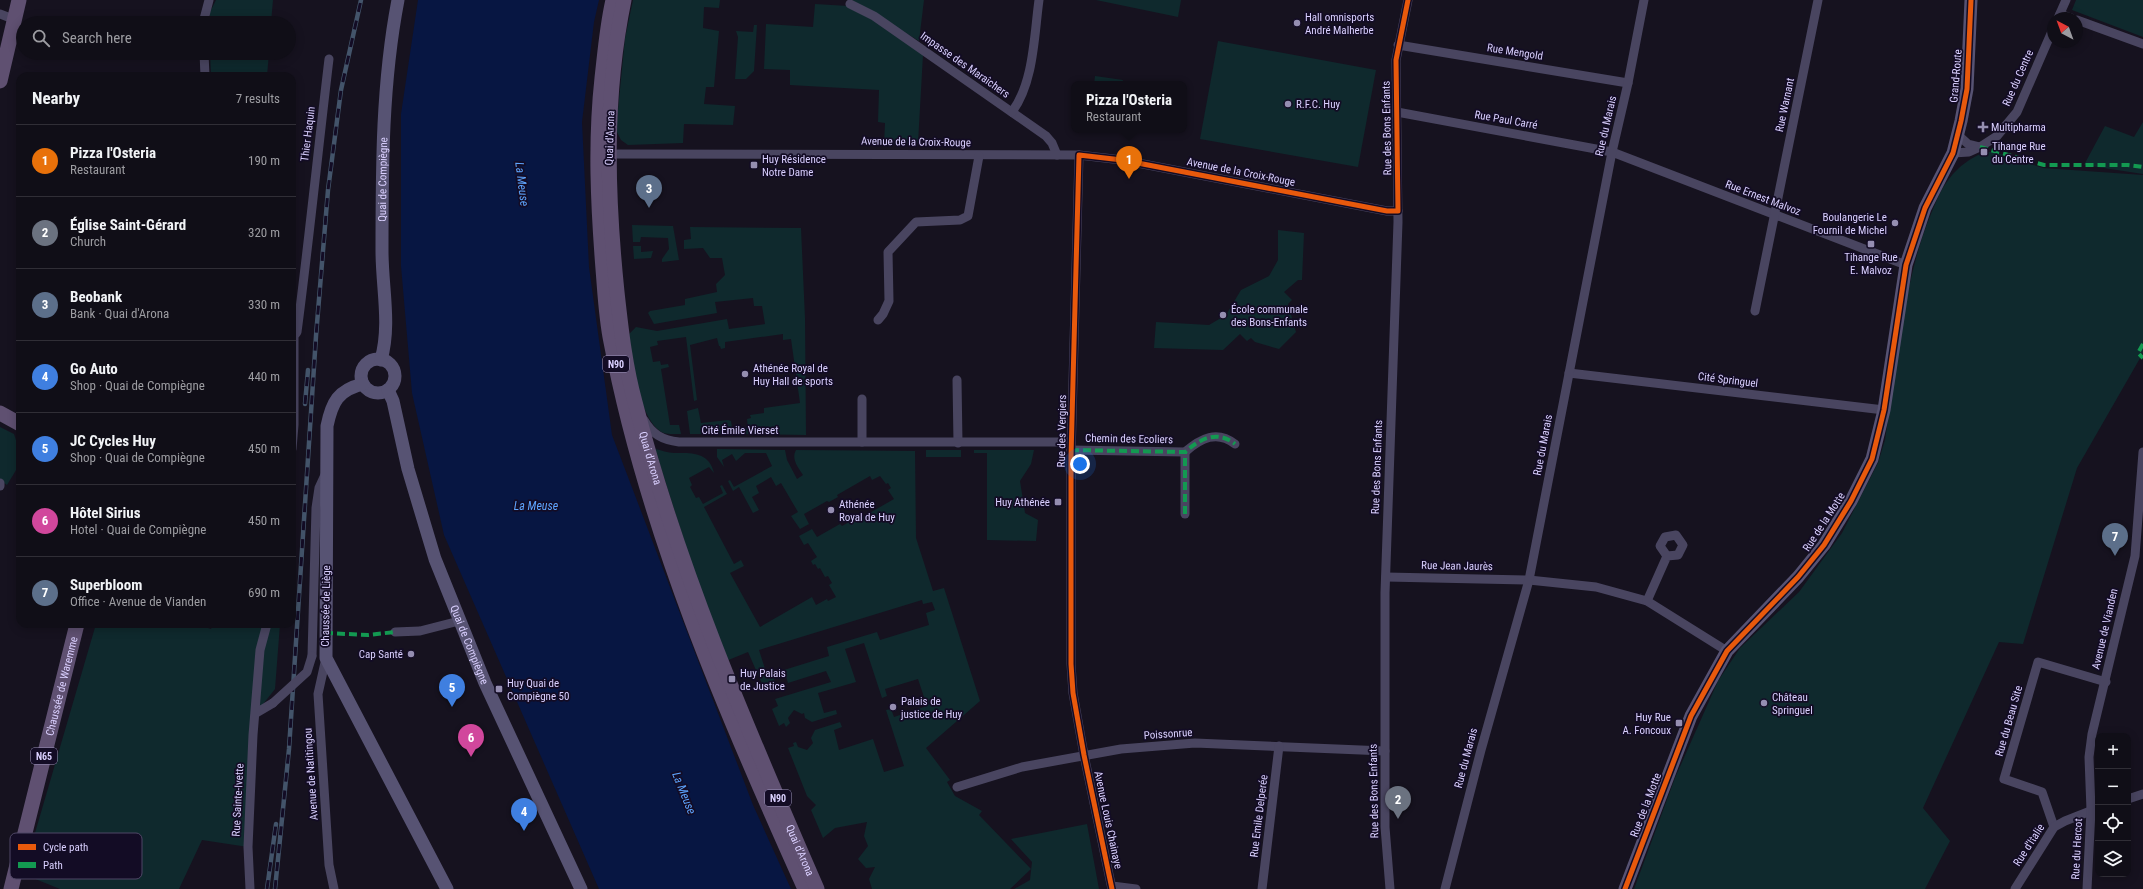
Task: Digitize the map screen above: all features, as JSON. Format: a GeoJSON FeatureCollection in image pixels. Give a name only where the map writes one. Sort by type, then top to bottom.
{"type":"FeatureCollection","features":[{"type":"Feature","properties":{"kind":"main road"},"geometry":{"type":"LineString","coordinates":[[0,81],[6,17],[19,0]]}},
{"type":"Feature","properties":{"kind":"main road","name":"Quai d'Arona"},"geometry":{"type":"LineString","coordinates":[[613,0],[601,90],[603,154],[600,232],[609,327],[625,408],[639,462],[700,640],[729,713],[805,889]]}},
{"type":"Feature","properties":{"kind":"main road","name":"Quai d'Arona"},"geometry":{"type":"LineString","coordinates":[[624,0],[603,154],[621,326],[636,406],[685,566],[710,637],[738,708],[817,889]]}},
{"type":"Feature","properties":{"kind":"main road"},"geometry":{"type":"LineString","coordinates":[[0,413],[16,422]]}},
{"type":"Feature","properties":{"kind":"main road","name":"Chaussée de Waremme"},"geometry":{"type":"LineString","coordinates":[[25,833],[76,628]]}},
{"type":"Feature","properties":{"kind":"main road","name":"Chaussée de Waremme"},"geometry":{"type":"LineString","coordinates":[[11,889],[13,879]]}},
{"type":"Feature","properties":{"kind":"street"},"geometry":{"type":"LineString","coordinates":[[205,16],[210,0]]}},
{"type":"Feature","properties":{"kind":"street","name":"Quai de Compiègne"},"geometry":{"type":"LineString","coordinates":[[381,360],[385,344],[387,324],[382,258],[383,137],[387,80],[398,0]]}},
{"type":"Feature","properties":{"kind":"street"},"geometry":{"type":"LineString","coordinates":[[1012,112],[1021,101],[1028,74],[1039,0]]}},
{"type":"Feature","properties":{"kind":"street","name":"Rue des Bons Enfants"},"geometry":{"type":"LineString","coordinates":[[1390,889],[1385,827],[1386,577],[1398,211],[1398,45],[1408,0]]}},
{"type":"Feature","properties":{"kind":"street","name":"Rue du Marais"},"geometry":{"type":"LineString","coordinates":[[1445,889],[1481,750],[1529,580],[1612,152],[1628,83],[1644,0]]}},
{"type":"Feature","properties":{"kind":"street","name":"Rue Warnant"},"geometry":{"type":"LineString","coordinates":[[1755,311],[1818,0]]}},
{"type":"Feature","properties":{"kind":"street","name":"Grand-Route"},"geometry":{"type":"LineString","coordinates":[[1953,152],[1967,89],[1971,0]]}},
{"type":"Feature","properties":{"kind":"street"},"geometry":{"type":"LineString","coordinates":[[2061,12],[2066,0]]}},
{"type":"Feature","properties":{"kind":"street","name":"Impasse des Maraîchers"},"geometry":{"type":"LineString","coordinates":[[850,4],[874,16],[1046,136],[1052,143],[1057,155]]}},
{"type":"Feature","properties":{"kind":"street"},"geometry":{"type":"LineString","coordinates":[[2083,22],[2143,44]]}},
{"type":"Feature","properties":{"kind":"street","name":"Rue du Centre"},"geometry":{"type":"LineString","coordinates":[[1953,152],[1969,152],[1997,136],[2017,112],[2047,43]]}},
{"type":"Feature","properties":{"kind":"street","name":"Rue Mengold"},"geometry":{"type":"LineString","coordinates":[[1398,45],[1628,83]]}},
{"type":"Feature","properties":{"kind":"street","name":"Thier Haquin"},"geometry":{"type":"LineString","coordinates":[[296,333],[305,269],[316,156],[330,59]]}},
{"type":"Feature","properties":{"kind":"street"},"geometry":{"type":"LineString","coordinates":[[204,60],[205,72]]}},
{"type":"Feature","properties":{"kind":"street","name":"Rue Paul Carré"},"geometry":{"type":"LineString","coordinates":[[1397,112],[1612,152]]}},
{"type":"Feature","properties":{"kind":"street"},"geometry":{"type":"LineString","coordinates":[[1957,134],[1968,144],[1980,147]]}},
{"type":"Feature","properties":{"kind":"street","name":"Rue Ernest Malvoz"},"geometry":{"type":"LineString","coordinates":[[1612,152],[1906,265]]}},
{"type":"Feature","properties":{"kind":"street","name":"Rue de la Motte"},"geometry":{"type":"LineString","coordinates":[[1625,889],[1691,716],[1727,651],[1798,577],[1824,545],[1851,501],[1872,459],[1884,410],[1906,265],[1925,208],[1953,152]]}},
{"type":"Feature","properties":{"kind":"street","name":"Avenue de la Croix-Rouge"},"geometry":{"type":"LineString","coordinates":[[603,154],[872,153],[979,156],[1079,155],[1151,165],[1398,211]]}},
{"type":"Feature","properties":{"kind":"street","name":"Rue des Vergiers"},"geometry":{"type":"LineString","coordinates":[[1079,155],[1071,446],[1071,664],[1073,693],[1084,755]]}},
{"type":"Feature","properties":{"kind":"street"},"geometry":{"type":"LineString","coordinates":[[878,320],[883,314],[889,301],[887,256],[890,249],[916,222],[960,220],[968,216],[977,177],[979,156]]}},
{"type":"Feature","properties":{"kind":"street"},"geometry":{"type":"LineString","coordinates":[[374,360],[381,360],[388,363],[393,369],[395,376],[393,384],[388,390],[381,393],[374,393],[368,390],[363,384],[361,377],[363,370],[374,360]]}},
{"type":"Feature","properties":{"kind":"street","name":"Cité Springuel"},"geometry":{"type":"LineString","coordinates":[[1570,373],[1884,410]]}},
{"type":"Feature","properties":{"kind":"street"},"geometry":{"type":"LineString","coordinates":[[957,380],[958,443]]}},
{"type":"Feature","properties":{"kind":"street","name":"Chaussée de Liège"},"geometry":{"type":"LineString","coordinates":[[363,384],[345,391],[331,407],[327,426],[326,658],[447,889]]}},
{"type":"Feature","properties":{"kind":"street","name":"Quai de Compiègne"},"geometry":{"type":"LineString","coordinates":[[388,390],[393,400],[419,511],[435,559],[485,683],[580,889]]}},
{"type":"Feature","properties":{"kind":"street"},"geometry":{"type":"LineString","coordinates":[[862,399],[862,442]]}},
{"type":"Feature","properties":{"kind":"street","name":"Cité Émile Vierset"},"geometry":{"type":"LineString","coordinates":[[636,406],[648,427],[657,435],[668,441],[958,443],[1071,446]]}},
{"type":"Feature","properties":{"kind":"street","name":"Chemin des Ecoliers"},"geometry":{"type":"LineString","coordinates":[[1071,446],[1185,452],[1199,440],[1206,438],[1227,438],[1236,444]]}},
{"type":"Feature","properties":{"kind":"street","name":"Chemin des Ecoliers"},"geometry":{"type":"LineString","coordinates":[[1185,452],[1185,514]]}},
{"type":"Feature","properties":{"kind":"street","name":"Avenue de Vianden"},"geometry":{"type":"LineString","coordinates":[[2094,809],[2089,757],[2092,734],[2106,682],[2135,556],[2143,452]]}},
{"type":"Feature","properties":{"kind":"street"},"geometry":{"type":"LineString","coordinates":[[256,713],[272,703],[307,672],[312,656],[316,508],[320,488],[327,472]]}},
{"type":"Feature","properties":{"kind":"street"},"geometry":{"type":"LineString","coordinates":[[1647,601],[1667,556]]}},
{"type":"Feature","properties":{"kind":"street","name":"Rue Jean Jaurès"},"geometry":{"type":"LineString","coordinates":[[1386,577],[1529,580],[1596,587],[1647,601],[1727,651]]}},
{"type":"Feature","properties":{"kind":"street"},"geometry":{"type":"LineString","coordinates":[[395,632],[420,631],[459,621]]}},
{"type":"Feature","properties":{"kind":"street"},"geometry":{"type":"LineString","coordinates":[[256,713],[260,650],[266,628]]}},
{"type":"Feature","properties":{"kind":"street","name":"Avenue de Natitingou"},"geometry":{"type":"LineString","coordinates":[[326,658],[318,694],[330,865],[334,889]]}},
{"type":"Feature","properties":{"kind":"street","name":"Rue du Beau Site"},"geometry":{"type":"LineString","coordinates":[[2054,827],[2042,792],[2004,779],[2038,662],[2106,682]]}},
{"type":"Feature","properties":{"kind":"street","name":"Rue Sainte-Ivette"},"geometry":{"type":"LineString","coordinates":[[250,889],[248,847],[256,713]]}},
{"type":"Feature","properties":{"kind":"street","name":"Poissonrue"},"geometry":{"type":"LineString","coordinates":[[957,787],[1022,767],[1121,749],[1195,743],[1385,751]]}},
{"type":"Feature","properties":{"kind":"street","name":"Rue Emile Delperée"},"geometry":{"type":"LineString","coordinates":[[1262,889],[1279,746]]}},
{"type":"Feature","properties":{"kind":"street","name":"Avenue Louis Chainaye"},"geometry":{"type":"LineString","coordinates":[[1084,755],[1112,888]]}},
{"type":"Feature","properties":{"kind":"street"},"geometry":{"type":"LineString","coordinates":[[2131,797],[2143,794]]}},
{"type":"Feature","properties":{"kind":"street","name":"Rue d'Italie"},"geometry":{"type":"LineString","coordinates":[[2015,889],[2054,827],[2094,809]]}},
{"type":"Feature","properties":{"kind":"street","name":"Rue du Hercot"},"geometry":{"type":"LineString","coordinates":[[2087,889],[2094,809]]}},
{"type":"Feature","properties":{"kind":"street"},"geometry":{"type":"LineString","coordinates":[[1112,888],[1136,889]]}},
{"type":"Feature","properties":{"kind":"green space"},"geometry":{"type":"Polygon","coordinates":[[[216,0],[273,0],[272,16],[210,16],[210,12],[216,0]]]}},
{"type":"Feature","properties":{"kind":"green space"},"geometry":{"type":"Polygon","coordinates":[[[633,0],[720,0],[719,8],[704,7],[703,28],[719,31],[714,87],[706,87],[704,104],[735,106],[733,125],[684,124],[683,143],[628,145],[621,140],[616,130],[625,38],[633,0]]]}},
{"type":"Feature","properties":{"kind":"green space"},"geometry":{"type":"Polygon","coordinates":[[[852,0],[924,0],[919,41],[852,0]]]}},
{"type":"Feature","properties":{"kind":"green space"},"geometry":{"type":"Polygon","coordinates":[[[1096,0],[1181,0],[1178,17],[1096,0]]]}},
{"type":"Feature","properties":{"kind":"green space"},"geometry":{"type":"Polygon","coordinates":[[[2076,0],[2143,0],[2143,37],[2083,14],[2083,12],[2072,10],[2076,0]]]}},
{"type":"Feature","properties":{"kind":"green space"},"geometry":{"type":"Polygon","coordinates":[[[815,4],[848,6],[867,16],[923,55],[918,143],[884,145],[885,123],[878,122],[879,90],[790,85],[790,70],[764,69],[766,24],[813,27],[815,4]]]}},
{"type":"Feature","properties":{"kind":"green space"},"geometry":{"type":"Polygon","coordinates":[[[754,25],[757,25],[754,71],[746,79],[735,79],[738,37],[736,31],[753,32],[754,25]]]}},
{"type":"Feature","properties":{"kind":"green space","name":"R.F.C. Huy"},"geometry":{"type":"Polygon","coordinates":[[[1218,41],[1376,70],[1358,167],[1200,139],[1218,41]]]}},
{"type":"Feature","properties":{"kind":"green space"},"geometry":{"type":"Polygon","coordinates":[[[210,60],[268,60],[267,72],[211,72],[210,60]]]}},
{"type":"Feature","properties":{"kind":"green space"},"geometry":{"type":"Polygon","coordinates":[[[1095,76],[1123,80],[1123,81],[1094,81],[1095,76]]]}},
{"type":"Feature","properties":{"kind":"green space"},"geometry":{"type":"Polygon","coordinates":[[[2143,122],[2143,174],[2084,165],[2105,126],[2134,137],[2143,122]]]}},
{"type":"Feature","properties":{"kind":"green space"},"geometry":{"type":"Polygon","coordinates":[[[1985,152],[1994,152],[2043,168],[2143,175],[2143,353],[2077,468],[2023,644],[1999,642],[1923,808],[1950,841],[1925,889],[1634,889],[1675,778],[1718,681],[1740,648],[1799,592],[1842,533],[1878,463],[1885,440],[1907,296],[1921,240],[1941,191],[1946,183],[1965,163],[1985,152]]]}},
{"type":"Feature","properties":{"kind":"green space"},"geometry":{"type":"Polygon","coordinates":[[[632,225],[673,226],[679,260],[662,262],[662,259],[669,249],[668,238],[641,237],[640,242],[633,242],[632,225]]]}},
{"type":"Feature","properties":{"kind":"green space"},"geometry":{"type":"Polygon","coordinates":[[[690,227],[801,228],[805,318],[806,435],[742,434],[741,429],[748,428],[747,419],[751,418],[750,415],[764,413],[764,408],[800,403],[791,339],[783,340],[783,334],[725,342],[725,348],[721,349],[717,338],[690,345],[697,400],[694,401],[686,337],[657,341],[658,345],[650,347],[653,362],[660,361],[661,365],[668,364],[669,367],[661,369],[670,425],[679,425],[681,434],[667,434],[660,431],[652,423],[641,400],[637,386],[629,334],[636,327],[657,331],[727,319],[729,329],[765,324],[762,306],[754,306],[753,298],[715,302],[717,313],[654,324],[648,313],[650,311],[685,305],[685,299],[717,292],[716,284],[725,275],[722,258],[710,258],[703,248],[684,249],[684,240],[691,239],[690,227]]]}},
{"type":"Feature","properties":{"kind":"green space"},"geometry":{"type":"Polygon","coordinates":[[[1278,230],[1304,233],[1302,280],[1298,280],[1284,292],[1292,300],[1288,304],[1296,332],[1279,349],[1255,342],[1251,338],[1247,341],[1240,334],[1223,350],[1154,348],[1156,322],[1209,325],[1226,315],[1241,290],[1269,276],[1278,260],[1278,230]]]}},
{"type":"Feature","properties":{"kind":"green space"},"geometry":{"type":"Polygon","coordinates":[[[633,246],[641,246],[641,252],[653,251],[651,258],[634,259],[633,246]]]}},
{"type":"Feature","properties":{"kind":"green space"},"geometry":{"type":"Polygon","coordinates":[[[698,408],[701,423],[731,421],[733,434],[690,434],[687,411],[698,408]]]}},
{"type":"Feature","properties":{"kind":"green space"},"geometry":{"type":"Polygon","coordinates":[[[0,427],[14,434],[16,440],[16,471],[7,485],[0,480],[0,427]]]}},
{"type":"Feature","properties":{"kind":"green space"},"geometry":{"type":"Polygon","coordinates":[[[655,449],[672,453],[698,455],[703,457],[712,466],[714,473],[709,467],[689,478],[692,485],[690,487],[696,498],[699,497],[703,504],[723,493],[720,486],[722,485],[727,494],[704,507],[734,564],[741,560],[744,566],[730,573],[760,627],[812,597],[816,605],[827,599],[828,601],[836,597],[829,585],[832,583],[828,576],[825,577],[820,568],[818,569],[811,561],[817,557],[808,543],[804,545],[799,536],[812,529],[817,537],[840,524],[842,526],[851,521],[852,523],[894,499],[888,490],[891,488],[888,483],[886,484],[880,476],[872,480],[870,476],[837,495],[838,497],[829,502],[827,501],[804,514],[809,524],[800,529],[791,516],[798,512],[781,483],[776,486],[771,477],[756,486],[759,493],[752,497],[759,510],[753,513],[739,487],[733,491],[728,481],[730,480],[734,487],[772,466],[766,453],[745,453],[736,461],[732,454],[722,460],[724,467],[717,457],[717,449],[785,450],[787,460],[797,479],[803,475],[797,466],[794,457],[796,450],[915,451],[916,538],[933,591],[944,588],[980,701],[926,748],[950,780],[947,782],[955,796],[982,811],[979,815],[1031,869],[1010,889],[872,889],[869,879],[875,867],[866,868],[858,859],[868,846],[864,836],[867,822],[835,828],[823,838],[811,810],[816,805],[807,796],[788,748],[794,746],[793,743],[796,742],[798,747],[807,750],[813,743],[811,738],[815,730],[840,722],[842,727],[834,730],[839,750],[873,739],[884,772],[904,766],[886,710],[891,709],[894,717],[927,706],[918,679],[885,689],[887,696],[882,698],[864,643],[845,649],[856,682],[818,693],[824,713],[836,710],[837,714],[812,722],[805,718],[804,713],[802,714],[794,710],[788,718],[790,723],[786,727],[784,723],[779,726],[772,709],[778,706],[775,699],[831,682],[826,671],[788,683],[784,670],[829,656],[827,647],[877,632],[880,640],[929,625],[926,613],[935,610],[932,602],[923,604],[922,600],[759,650],[767,675],[772,674],[777,687],[771,689],[768,683],[763,686],[748,652],[726,661],[719,651],[655,449]]]}},
{"type":"Feature","properties":{"kind":"green space"},"geometry":{"type":"Polygon","coordinates":[[[926,450],[961,450],[961,457],[926,457],[926,450]]]}},
{"type":"Feature","properties":{"kind":"green space"},"geometry":{"type":"Polygon","coordinates":[[[974,450],[1034,450],[1031,464],[1020,481],[1025,513],[1038,520],[1036,541],[987,540],[987,453],[974,453],[974,450]]]}},
{"type":"Feature","properties":{"kind":"green space"},"geometry":{"type":"Polygon","coordinates":[[[95,628],[280,628],[275,689],[256,713],[248,847],[202,840],[179,889],[60,889],[35,879],[142,879],[142,833],[35,833],[95,628]]]}},
{"type":"Feature","properties":{"kind":"green space"},"geometry":{"type":"Polygon","coordinates":[[[1087,824],[1099,889],[1014,889],[1030,880],[1032,862],[1011,839],[1087,824]]]}},
{"type":"Feature","properties":{"kind":"water","name":"La Meuse"},"geometry":{"type":"Polygon","coordinates":[[[418,0],[599,0],[594,22],[582,122],[589,267],[612,435],[753,805],[791,889],[599,889],[444,535],[412,393],[401,266],[401,114],[418,0]]]}},
{"type":"Feature","properties":{"kind":"railway"},"geometry":{"type":"LineString","coordinates":[[275,889],[289,749],[316,336],[328,190],[341,90],[361,0]]}},
{"type":"Feature","properties":{"kind":"railway"},"geometry":{"type":"LineString","coordinates":[[305,404],[308,370]]}},
{"type":"Feature","properties":{"kind":"railway"},"geometry":{"type":"LineString","coordinates":[[267,889],[276,824]]}},
{"type":"Feature","properties":{"kind":"marked path"},"geometry":{"type":"LineString","coordinates":[[1980,147],[2044,165],[2128,165],[2143,167]]}},
{"type":"Feature","properties":{"kind":"marked path"},"geometry":{"type":"LineString","coordinates":[[2143,344],[2138,353],[2143,358]]}},
{"type":"Feature","properties":{"kind":"marked path"},"geometry":{"type":"LineString","coordinates":[[1071,450],[1185,452],[1197,443],[1215,437],[1222,437],[1235,444]]}},
{"type":"Feature","properties":{"kind":"marked path"},"geometry":{"type":"LineString","coordinates":[[1185,452],[1185,514]]}},
{"type":"Feature","properties":{"kind":"marked path"},"geometry":{"type":"LineString","coordinates":[[325,633],[368,635],[395,632]]}},
{"type":"Feature","properties":{"kind":"cycle path"},"geometry":{"type":"LineString","coordinates":[[1112,889],[1084,755],[1073,693],[1071,664],[1071,457],[1079,155],[1122,160],[1387,211],[1398,211],[1396,60],[1408,0]]}},
{"type":"Feature","properties":{"kind":"cycle path"},"geometry":{"type":"LineString","coordinates":[[1625,889],[1691,716],[1727,651],[1798,577],[1824,545],[1851,501],[1872,459],[1884,410],[1906,265],[1925,208],[1953,153],[1961,121],[1967,89],[1971,0]]}},
{"type":"Feature","properties":{"kind":"place","name":"Hall omnisports André Malherbe"},"geometry":{"type":"Point","coordinates":[1297,23]}},
{"type":"Feature","properties":{"kind":"place","name":"R.F.C. Huy"},"geometry":{"type":"Point","coordinates":[1288,104]}},
{"type":"Feature","properties":{"kind":"place","name":"Multipharma"},"geometry":{"type":"Point","coordinates":[1983,127]}},
{"type":"Feature","properties":{"kind":"place","name":"Tihange Rue du Centre"},"geometry":{"type":"Point","coordinates":[1984,152]}},
{"type":"Feature","properties":{"kind":"place","name":"Huy Résidence Notre Dame"},"geometry":{"type":"Point","coordinates":[754,165]}},
{"type":"Feature","properties":{"kind":"place","name":"Pizza l'Osteria"},"geometry":{"type":"Point","coordinates":[1129,179]}},
{"type":"Feature","properties":{"kind":"place","name":"Beobank"},"geometry":{"type":"Point","coordinates":[649,208]}},
{"type":"Feature","properties":{"kind":"place","name":"Boulangerie Le Fournil de Michel"},"geometry":{"type":"Point","coordinates":[1895,223]}},
{"type":"Feature","properties":{"kind":"place","name":"Tihange Rue E. Malvoz"},"geometry":{"type":"Point","coordinates":[1871,244]}},
{"type":"Feature","properties":{"kind":"place","name":"École communale des Bons-Enfants"},"geometry":{"type":"Point","coordinates":[1223,315]}},
{"type":"Feature","properties":{"kind":"place","name":"Athénée Royal de Huy Hall de sports"},"geometry":{"type":"Point","coordinates":[745,374]}},
{"type":"Feature","properties":{"kind":"place","name":"Huy Athénée"},"geometry":{"type":"Point","coordinates":[1058,502]}},
{"type":"Feature","properties":{"kind":"place","name":"Athénée Royal de Huy"},"geometry":{"type":"Point","coordinates":[831,510]}},
{"type":"Feature","properties":{"kind":"place","name":"Superbloom"},"geometry":{"type":"Point","coordinates":[2115,556]}},
{"type":"Feature","properties":{"kind":"place","name":"Cap Santé"},"geometry":{"type":"Point","coordinates":[411,654]}},
{"type":"Feature","properties":{"kind":"place","name":"Huy Palais de Justice"},"geometry":{"type":"Point","coordinates":[732,679]}},
{"type":"Feature","properties":{"kind":"place","name":"Huy Quai de Compiègne 50"},"geometry":{"type":"Point","coordinates":[499,689]}},
{"type":"Feature","properties":{"kind":"place","name":"Château Springuel"},"geometry":{"type":"Point","coordinates":[1764,703]}},
{"type":"Feature","properties":{"kind":"place","name":"JC Cycles Huy"},"geometry":{"type":"Point","coordinates":[452,707]}},
{"type":"Feature","properties":{"kind":"place","name":"Palais de justice de Huy"},"geometry":{"type":"Point","coordinates":[893,707]}},
{"type":"Feature","properties":{"kind":"place","name":"Huy Rue A. Foncoux"},"geometry":{"type":"Point","coordinates":[1679,723]}},
{"type":"Feature","properties":{"kind":"place","name":"Hôtel Sirius"},"geometry":{"type":"Point","coordinates":[471,757]}},
{"type":"Feature","properties":{"kind":"place","name":"Église Saint-Gérard"},"geometry":{"type":"Point","coordinates":[1398,819]}},
{"type":"Feature","properties":{"kind":"place","name":"Go Auto"},"geometry":{"type":"Point","coordinates":[524,831]}}]}
